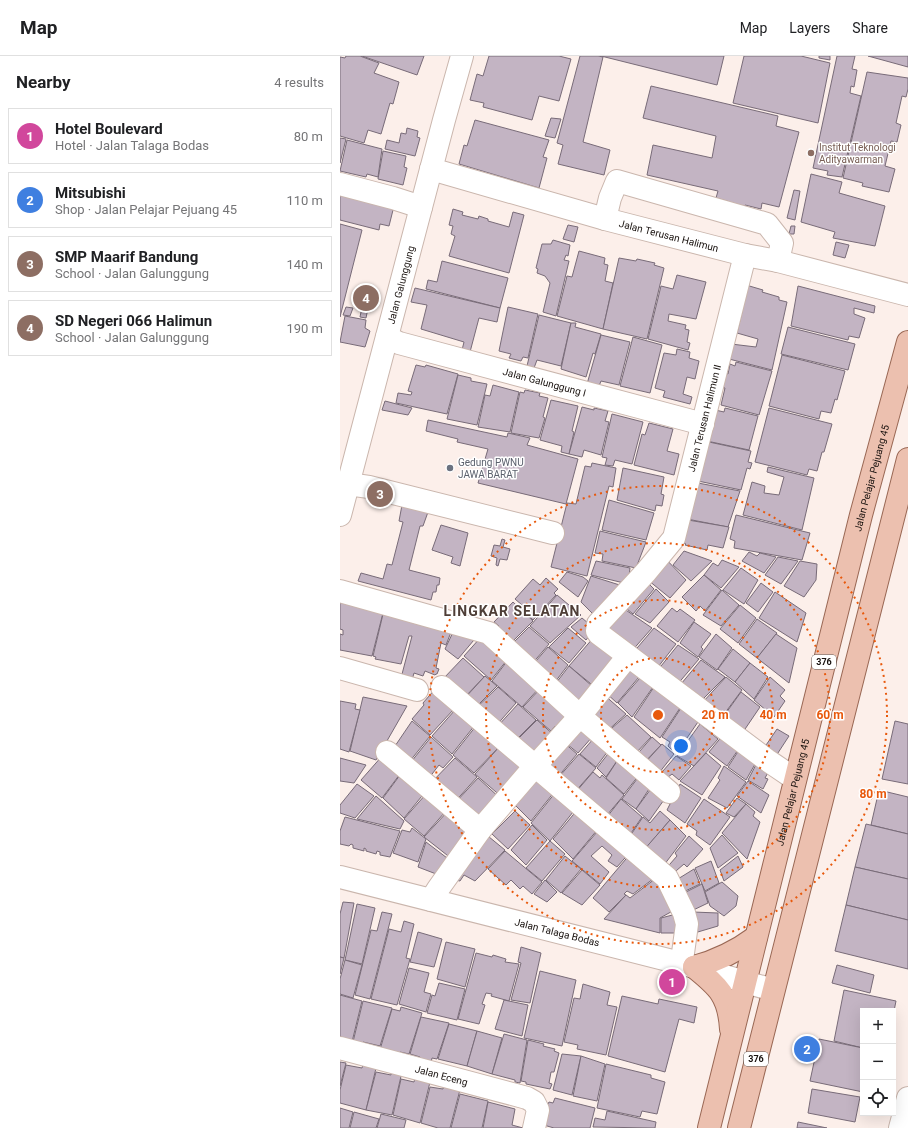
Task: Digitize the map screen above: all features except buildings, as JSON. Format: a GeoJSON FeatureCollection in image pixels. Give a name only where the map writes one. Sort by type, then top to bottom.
{"type":"FeatureCollection","features":[{"type":"Feature","properties":{"kind":"main road","name":"Jalan Pelajar Pejuang 45"},"geometry":{"type":"LineString","coordinates":[[709,1128],[746,983],[860,515],[908,342]]}},
{"type":"Feature","properties":{"kind":"main road","name":"376"},"geometry":{"type":"LineString","coordinates":[[738,1128],[908,459]]}},
{"type":"Feature","properties":{"kind":"main road"},"geometry":{"type":"LineString","coordinates":[[687,965],[707,964],[740,948],[756,938]]}},
{"type":"Feature","properties":{"kind":"main road"},"geometry":{"type":"LineString","coordinates":[[687,965],[712,981],[725,997],[730,1017],[732,1038]]}},
{"type":"Feature","properties":{"kind":"street","name":"Jalan Galunggung"},"geometry":{"type":"LineString","coordinates":[[340,515],[386,337],[462,56]]}},
{"type":"Feature","properties":{"kind":"street","name":"Jalan Terusan Halimun"},"geometry":{"type":"LineString","coordinates":[[431,169],[604,219],[745,255],[778,261],[908,295]]}},
{"type":"Feature","properties":{"kind":"street"},"geometry":{"type":"LineString","coordinates":[[604,219],[617,181],[767,224],[782,243],[778,261]]}},
{"type":"Feature","properties":{"kind":"street"},"geometry":{"type":"LineString","coordinates":[[340,184],[421,207]]}},
{"type":"Feature","properties":{"kind":"street","name":"Jalan Terusan Halimun II"},"geometry":{"type":"LineString","coordinates":[[628,656],[597,631],[598,624],[646,572],[674,538],[745,255]]}},
{"type":"Feature","properties":{"kind":"street","name":"Jalan Galunggung I"},"geometry":{"type":"LineString","coordinates":[[386,337],[398,343],[703,424]]}},
{"type":"Feature","properties":{"kind":"street"},"geometry":{"type":"LineString","coordinates":[[348,484],[553,533]]}},
{"type":"Feature","properties":{"kind":"street"},"geometry":{"type":"LineString","coordinates":[[340,591],[489,634],[580,716],[669,792]]}},
{"type":"Feature","properties":{"kind":"street"},"geometry":{"type":"LineString","coordinates":[[431,900],[480,830],[580,716],[628,656],[795,780]]}},
{"type":"Feature","properties":{"kind":"street"},"geometry":{"type":"LineString","coordinates":[[340,668],[417,690]]}},
{"type":"Feature","properties":{"kind":"street"},"geometry":{"type":"LineString","coordinates":[[442,687],[667,878],[684,913],[687,924],[683,953],[687,965]]}},
{"type":"Feature","properties":{"kind":"street"},"geometry":{"type":"LineString","coordinates":[[386,752],[480,830]]}},
{"type":"Feature","properties":{"kind":"street","name":"Jalan Talaga Bodas"},"geometry":{"type":"LineString","coordinates":[[340,877],[687,965],[773,990]]}},
{"type":"Feature","properties":{"kind":"street","name":"Jalan Eceng"},"geometry":{"type":"LineString","coordinates":[[340,1048],[527,1098],[534,1102],[536,1119]]}},
{"type":"Feature","properties":{"kind":"place","name":"Institut Teknologi Adityawarman"},"geometry":{"type":"Point","coordinates":[811,153]}},
{"type":"Feature","properties":{"kind":"place","name":"SD Negeri 066 Halimun"},"geometry":{"type":"Point","coordinates":[366,298]}},
{"type":"Feature","properties":{"kind":"place","name":"Gedung PWNU JAWA BARAT"},"geometry":{"type":"Point","coordinates":[450,468]}},
{"type":"Feature","properties":{"kind":"place","name":"SMP Maarif Bandung"},"geometry":{"type":"Point","coordinates":[380,494]}},
{"type":"Feature","properties":{"kind":"place","name":"Hotel Boulevard"},"geometry":{"type":"Point","coordinates":[672,982]}},
{"type":"Feature","properties":{"kind":"place","name":"Mitsubishi"},"geometry":{"type":"Point","coordinates":[807,1049]}},
{"type":"Feature","properties":{"kind":"district","name":"LINGKAR SELATAN"},"geometry":{"type":"Point","coordinates":[512,611]}}]}
